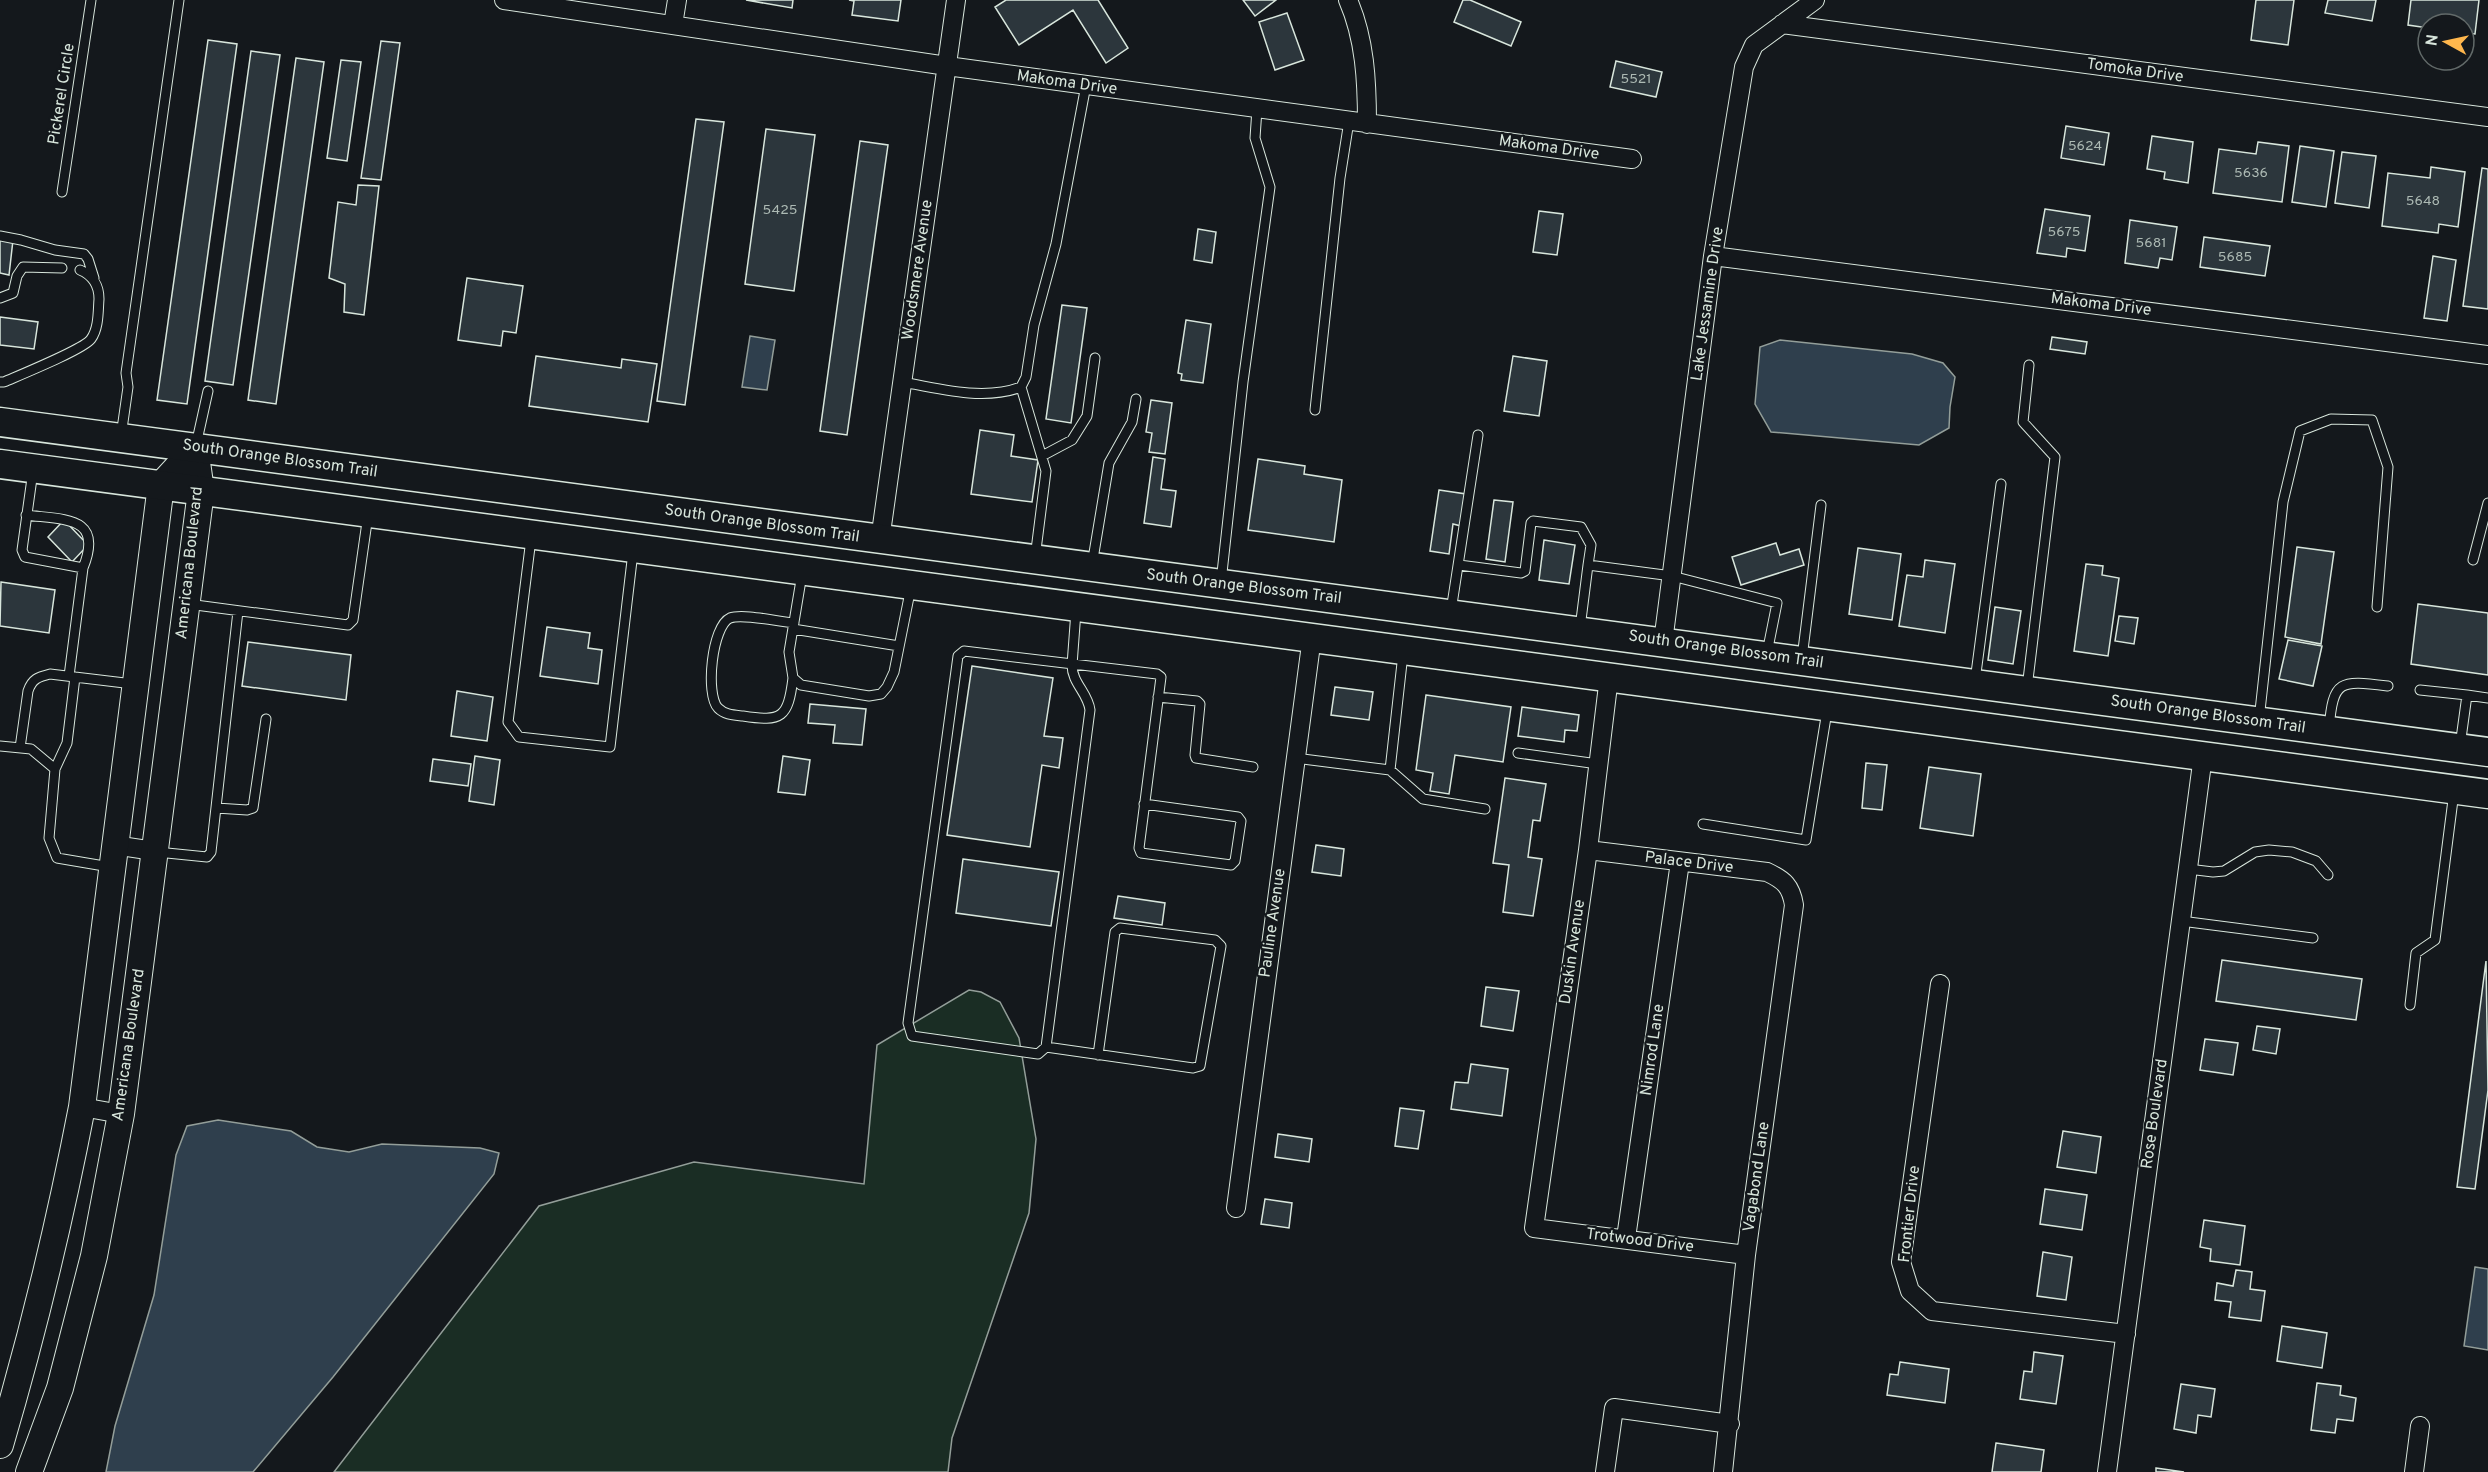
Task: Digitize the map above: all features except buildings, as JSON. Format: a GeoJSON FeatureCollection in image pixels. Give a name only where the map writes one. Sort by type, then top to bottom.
{"type":"FeatureCollection","features":[{"type":"Feature","properties":{"kind":"main road","name":"South Orange Blossom Trail"},"geometry":{"type":"LineString","coordinates":[[0,422],[2488,752]]}},
{"type":"Feature","properties":{"kind":"main road","name":"Americana Boulevard"},"geometry":{"type":"LineString","coordinates":[[161,485],[195,448]]}},
{"type":"Feature","properties":{"kind":"main road","name":"Americana Boulevard"},"geometry":{"type":"LineString","coordinates":[[29,1472],[60,1388],[91,1268],[121,1114],[201,491],[195,448]]}},
{"type":"Feature","properties":{"kind":"main road"},"geometry":{"type":"LineString","coordinates":[[0,464],[2488,794]]}},
{"type":"Feature","properties":{"kind":"main road"},"geometry":{"type":"LineString","coordinates":[[0,1445],[27,1353],[57,1231],[82,1107],[161,485]]}},
{"type":"Feature","properties":{"kind":"main road"},"geometry":{"type":"LineString","coordinates":[[1219,625],[1246,618],[1266,609],[1279,591]]}},
{"type":"Feature","properties":{"kind":"main road"},"geometry":{"type":"LineString","coordinates":[[1312,637],[1326,623],[1349,612],[1380,605]]}},
{"type":"Feature","properties":{"kind":"main road"},"geometry":{"type":"LineString","coordinates":[[2134,746],[2158,743],[2176,732],[2185,712]]}},
{"type":"Feature","properties":{"kind":"street","name":"Makoma Drive"},"geometry":{"type":"LineString","coordinates":[[504,0],[947,66],[1632,159]]}},
{"type":"Feature","properties":{"kind":"street"},"geometry":{"type":"LineString","coordinates":[[673,25],[677,0]]}},
{"type":"Feature","properties":{"kind":"street","name":"Woodsmere Avenue"},"geometry":{"type":"LineString","coordinates":[[880,540],[956,0]]}},
{"type":"Feature","properties":{"kind":"street"},"geometry":{"type":"LineString","coordinates":[[1348,0],[1357,21],[1367,75],[1368,124]]}},
{"type":"Feature","properties":{"kind":"street","name":"Lake Jessamine Drive"},"geometry":{"type":"LineString","coordinates":[[1663,642],[1713,256],[1744,67],[1754,45],[1815,0]]}},
{"type":"Feature","properties":{"kind":"street","name":"Tomoka Drive"},"geometry":{"type":"LineString","coordinates":[[1782,24],[2488,117]]}},
{"type":"Feature","properties":{"kind":"street","name":"Makoma Drive"},"geometry":{"type":"LineString","coordinates":[[1713,256],[2488,355]]}},
{"type":"Feature","properties":{"kind":"street","name":"Pauline Avenue"},"geometry":{"type":"LineString","coordinates":[[1236,1208],[1312,637]]}},
{"type":"Feature","properties":{"kind":"street","name":"Duskin Avenue"},"geometry":{"type":"LineString","coordinates":[[1534,1228],[1588,850],[1609,676]]}},
{"type":"Feature","properties":{"kind":"street","name":"Rose Boulevard"},"geometry":{"type":"LineString","coordinates":[[2107,1472],[2203,756]]}},
{"type":"Feature","properties":{"kind":"street","name":"Palace Drive"},"geometry":{"type":"LineString","coordinates":[[1588,850],[1767,872],[1788,884]]}},
{"type":"Feature","properties":{"kind":"street"},"geometry":{"type":"LineString","coordinates":[[113,856],[154,851]]}},
{"type":"Feature","properties":{"kind":"street","name":"Nimrod Lane"},"geometry":{"type":"LineString","coordinates":[[1626,1238],[1680,862]]}},
{"type":"Feature","properties":{"kind":"street","name":"Vagabond Lane"},"geometry":{"type":"LineString","coordinates":[[1724,1472],[1746,1255],[1794,905],[1788,884]]}},
{"type":"Feature","properties":{"kind":"street","name":"Frontier Drive"},"geometry":{"type":"LineString","coordinates":[[1940,984],[1901,1262],[1910,1290],[1932,1311],[2126,1334]]}},
{"type":"Feature","properties":{"kind":"street"},"geometry":{"type":"LineString","coordinates":[[82,1107],[121,1114]]}},
{"type":"Feature","properties":{"kind":"street","name":"Trotwood Drive"},"geometry":{"type":"LineString","coordinates":[[1534,1228],[1746,1255]]}},
{"type":"Feature","properties":{"kind":"street"},"geometry":{"type":"LineString","coordinates":[[1605,1472],[1614,1408],[1730,1424]]}},
{"type":"Feature","properties":{"kind":"street"},"geometry":{"type":"LineString","coordinates":[[2414,1472],[2421,1426]]}},
{"type":"Feature","properties":{"kind":"lane","name":"Pickerel Circle"},"geometry":{"type":"LineString","coordinates":[[62,192],[91,0]]}},
{"type":"Feature","properties":{"kind":"lane"},"geometry":{"type":"LineString","coordinates":[[120,438],[128,387],[126,373],[179,0]]}},
{"type":"Feature","properties":{"kind":"lane"},"geometry":{"type":"LineString","coordinates":[[903,382],[981,393],[1010,391],[1021,387],[1026,377],[1034,325],[1056,244],[1086,85]]}},
{"type":"Feature","properties":{"kind":"lane"},"geometry":{"type":"LineString","coordinates":[[1221,584],[1243,382],[1270,187],[1255,138],[1257,109]]}},
{"type":"Feature","properties":{"kind":"lane"},"geometry":{"type":"LineString","coordinates":[[1315,410],[1339,190],[1349,121]]}},
{"type":"Feature","properties":{"kind":"lane"},"geometry":{"type":"LineString","coordinates":[[0,236],[55,250],[84,254],[88,259],[99,295],[97,324],[91,339],[80,348],[0,382]]}},
{"type":"Feature","properties":{"kind":"lane"},"geometry":{"type":"LineString","coordinates":[[0,298],[13,293],[17,276],[23,267],[62,268]]}},
{"type":"Feature","properties":{"kind":"lane"},"geometry":{"type":"LineString","coordinates":[[80,270],[88,273],[94,281]]}},
{"type":"Feature","properties":{"kind":"lane"},"geometry":{"type":"LineString","coordinates":[[1042,456],[1072,440],[1087,416],[1095,358]]}},
{"type":"Feature","properties":{"kind":"lane"},"geometry":{"type":"LineString","coordinates":[[2026,690],[2055,457],[2023,422],[2029,365]]}},
{"type":"Feature","properties":{"kind":"lane"},"geometry":{"type":"LineString","coordinates":[[1021,387],[1046,471],[1035,560]]}},
{"type":"Feature","properties":{"kind":"lane"},"geometry":{"type":"LineString","coordinates":[[195,448],[208,391]]}},
{"type":"Feature","properties":{"kind":"lane"},"geometry":{"type":"LineString","coordinates":[[1091,567],[1109,463],[1132,422],[1136,399]]}},
{"type":"Feature","properties":{"kind":"lane"},"geometry":{"type":"LineString","coordinates":[[2259,722],[2283,502],[2290,472],[2300,431],[2331,419],[2372,420],[2388,467],[2377,607]]}},
{"type":"Feature","properties":{"kind":"lane"},"geometry":{"type":"LineString","coordinates":[[1450,614],[1478,435]]}},
{"type":"Feature","properties":{"kind":"lane"},"geometry":{"type":"LineString","coordinates":[[33,468],[22,550],[25,557],[83,568]]}},
{"type":"Feature","properties":{"kind":"lane"},"geometry":{"type":"LineString","coordinates":[[1975,684],[2001,484]]}},
{"type":"Feature","properties":{"kind":"lane"},"geometry":{"type":"LineString","coordinates":[[2473,560],[2488,503]]}},
{"type":"Feature","properties":{"kind":"lane"},"geometry":{"type":"LineString","coordinates":[[1801,660],[1821,505]]}},
{"type":"Feature","properties":{"kind":"lane"},"geometry":{"type":"LineString","coordinates":[[186,604],[348,625],[353,620],[369,513]]}},
{"type":"Feature","properties":{"kind":"lane"},"geometry":{"type":"LineString","coordinates":[[26,515],[74,521],[84,526],[89,535],[90,546],[83,568],[67,743],[55,769],[50,838],[57,858],[113,856]]}},
{"type":"Feature","properties":{"kind":"lane"},"geometry":{"type":"LineString","coordinates":[[1459,565],[1525,572],[1531,523],[1581,527],[1591,545],[1580,631]]}},
{"type":"Feature","properties":{"kind":"lane"},"geometry":{"type":"LineString","coordinates":[[532,534],[508,722],[519,737],[610,747],[634,548]]}},
{"type":"Feature","properties":{"kind":"lane"},"geometry":{"type":"LineString","coordinates":[[1588,565],[1672,576],[1777,603],[1766,656]]}},
{"type":"Feature","properties":{"kind":"lane"},"geometry":{"type":"LineString","coordinates":[[802,570],[793,626],[789,652],[793,678],[790,701],[785,711],[778,717],[768,720],[725,714],[712,699],[711,688],[717,633],[722,624],[731,618],[793,626],[899,646]]}},
{"type":"Feature","properties":{"kind":"lane"},"geometry":{"type":"LineString","coordinates":[[793,678],[801,685],[869,696],[881,694],[894,672],[912,584]]}},
{"type":"Feature","properties":{"kind":"lane"},"geometry":{"type":"LineString","coordinates":[[1076,606],[1072,664],[1075,681],[1089,700],[1090,710],[1046,1047],[1038,1054],[912,1036],[908,1023],[958,656],[964,651],[1072,664],[1157,674],[1161,677],[1138,848],[1142,853],[1231,866],[1235,861],[1242,821],[1238,817],[1144,804]]}},
{"type":"Feature","properties":{"kind":"lane"},"geometry":{"type":"LineString","coordinates":[[154,851],[207,857],[211,852],[238,611]]}},
{"type":"Feature","properties":{"kind":"lane"},"geometry":{"type":"LineString","coordinates":[[1390,770],[1404,649]]}},
{"type":"Feature","properties":{"kind":"lane"},"geometry":{"type":"LineString","coordinates":[[20,748],[31,683],[38,677],[50,674],[135,684]]}},
{"type":"Feature","properties":{"kind":"lane"},"geometry":{"type":"LineString","coordinates":[[2329,731],[2334,695],[2344,684],[2361,682],[2388,686]]}},
{"type":"Feature","properties":{"kind":"lane"},"geometry":{"type":"LineString","coordinates":[[2420,690],[2488,698]]}},
{"type":"Feature","properties":{"kind":"lane"},"geometry":{"type":"LineString","coordinates":[[2460,748],[2467,695]]}},
{"type":"Feature","properties":{"kind":"lane"},"geometry":{"type":"LineString","coordinates":[[1158,697],[1197,701],[1200,704],[1196,758],[1253,767]]}},
{"type":"Feature","properties":{"kind":"lane"},"geometry":{"type":"LineString","coordinates":[[1703,824],[1806,840],[1828,706]]}},
{"type":"Feature","properties":{"kind":"lane"},"geometry":{"type":"LineString","coordinates":[[216,808],[247,810],[253,808],[266,719]]}},
{"type":"Feature","properties":{"kind":"lane"},"geometry":{"type":"LineString","coordinates":[[0,746],[31,749],[55,769]]}},
{"type":"Feature","properties":{"kind":"lane"},"geometry":{"type":"LineString","coordinates":[[1518,753],[1598,764]]}},
{"type":"Feature","properties":{"kind":"lane"},"geometry":{"type":"LineString","coordinates":[[1295,758],[1390,770],[1423,799],[1485,809]]}},
{"type":"Feature","properties":{"kind":"lane"},"geometry":{"type":"LineString","coordinates":[[2410,1005],[2416,953],[2435,940],[2454,789]]}},
{"type":"Feature","properties":{"kind":"lane"},"geometry":{"type":"LineString","coordinates":[[2188,869],[2224,871],[2255,852],[2269,850],[2292,852],[2316,861],[2328,876]]}},
{"type":"Feature","properties":{"kind":"lane"},"geometry":{"type":"LineString","coordinates":[[2181,921],[2313,938]]}},
{"type":"Feature","properties":{"kind":"lane"},"geometry":{"type":"LineString","coordinates":[[1046,1047],[1098,1055],[1193,1068],[1200,1066],[1221,946],[1215,940],[1120,928],[1116,932],[1098,1055]]}},
{"type":"Feature","properties":{"kind":"green space"},"geometry":{"type":"Polygon","coordinates":[[[969,990],[981,992],[1000,1002],[1019,1038],[1036,1139],[1029,1213],[952,1438],[948,1472],[334,1472],[539,1206],[694,1162],[864,1184],[877,1045],[969,990]]]}},
{"type":"Feature","properties":{"kind":"water"},"geometry":{"type":"Polygon","coordinates":[[[750,336],[775,340],[767,390],[742,387],[750,336]]]}},
{"type":"Feature","properties":{"kind":"water"},"geometry":{"type":"Polygon","coordinates":[[[1780,340],[1912,354],[1943,363],[1955,377],[1949,428],[1919,445],[1771,432],[1755,404],[1760,347],[1780,340]]]}},
{"type":"Feature","properties":{"kind":"water"},"geometry":{"type":"Polygon","coordinates":[[[218,1120],[291,1131],[317,1147],[349,1152],[382,1144],[480,1148],[499,1153],[494,1174],[333,1377],[253,1472],[106,1472],[115,1426],[154,1295],[176,1155],[187,1126],[218,1120]]]}},
{"type":"Feature","properties":{"kind":"water"},"geometry":{"type":"Polygon","coordinates":[[[2475,1267],[2488,1269],[2488,1350],[2464,1346],[2475,1267]]]}}]}
